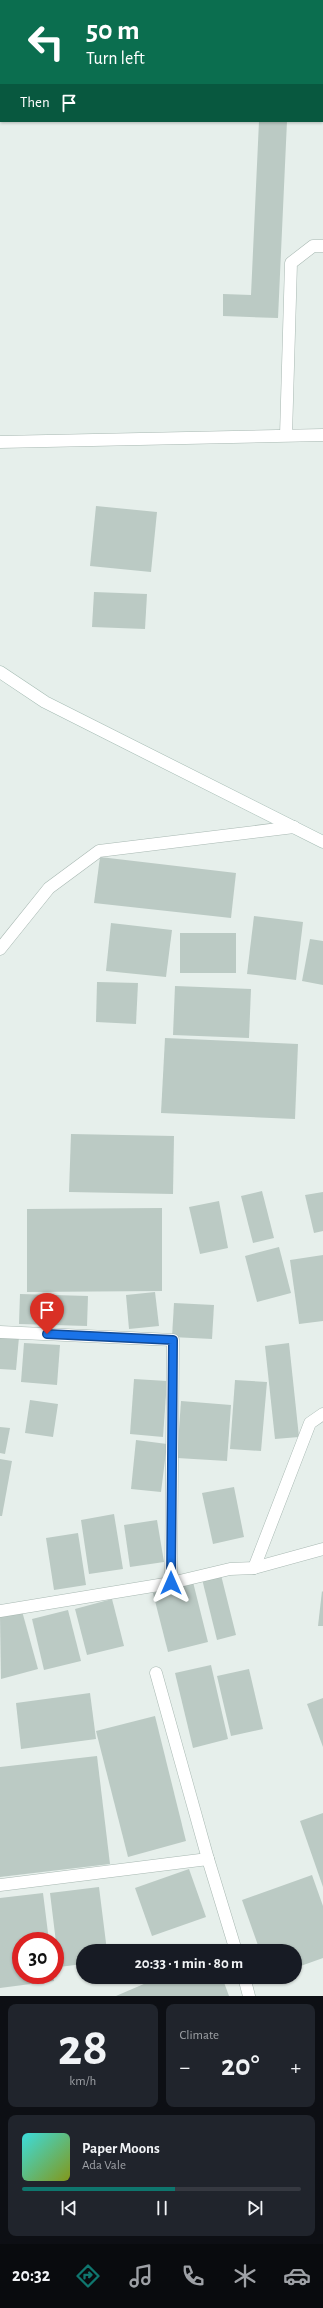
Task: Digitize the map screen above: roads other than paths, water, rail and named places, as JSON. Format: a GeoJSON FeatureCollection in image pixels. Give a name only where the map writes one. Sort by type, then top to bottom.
{"type":"FeatureCollection","features":[{"type":"Feature","properties":{"kind":"street"},"geometry":{"type":"LineString","coordinates":[[286,435],[291,262],[313,246],[323,246]]}},
{"type":"Feature","properties":{"kind":"street"},"geometry":{"type":"LineString","coordinates":[[0,442],[323,435]]}},
{"type":"Feature","properties":{"kind":"street"},"geometry":{"type":"LineString","coordinates":[[0,672],[45,702],[323,842]]}},
{"type":"Feature","properties":{"kind":"street"},"geometry":{"type":"LineString","coordinates":[[0,949],[49,888],[99,851],[294,827]]}},
{"type":"Feature","properties":{"kind":"street"},"geometry":{"type":"LineString","coordinates":[[0,1332],[173,1340],[171,1583]]}},
{"type":"Feature","properties":{"kind":"street"},"geometry":{"type":"LineString","coordinates":[[254,1568],[310,1423],[323,1414]]}},
{"type":"Feature","properties":{"kind":"street"},"geometry":{"type":"LineString","coordinates":[[0,1611],[171,1583],[230,1569],[254,1568],[323,1549]]}},
{"type":"Feature","properties":{"kind":"street"},"geometry":{"type":"LineString","coordinates":[[156,1673],[208,1859],[234,1944]]}},
{"type":"Feature","properties":{"kind":"street"},"geometry":{"type":"LineString","coordinates":[[0,1885],[208,1859]]}},
{"type":"Feature","properties":{"kind":"street"},"geometry":{"type":"LineString","coordinates":[[246,1984],[249,1996]]}}]}
